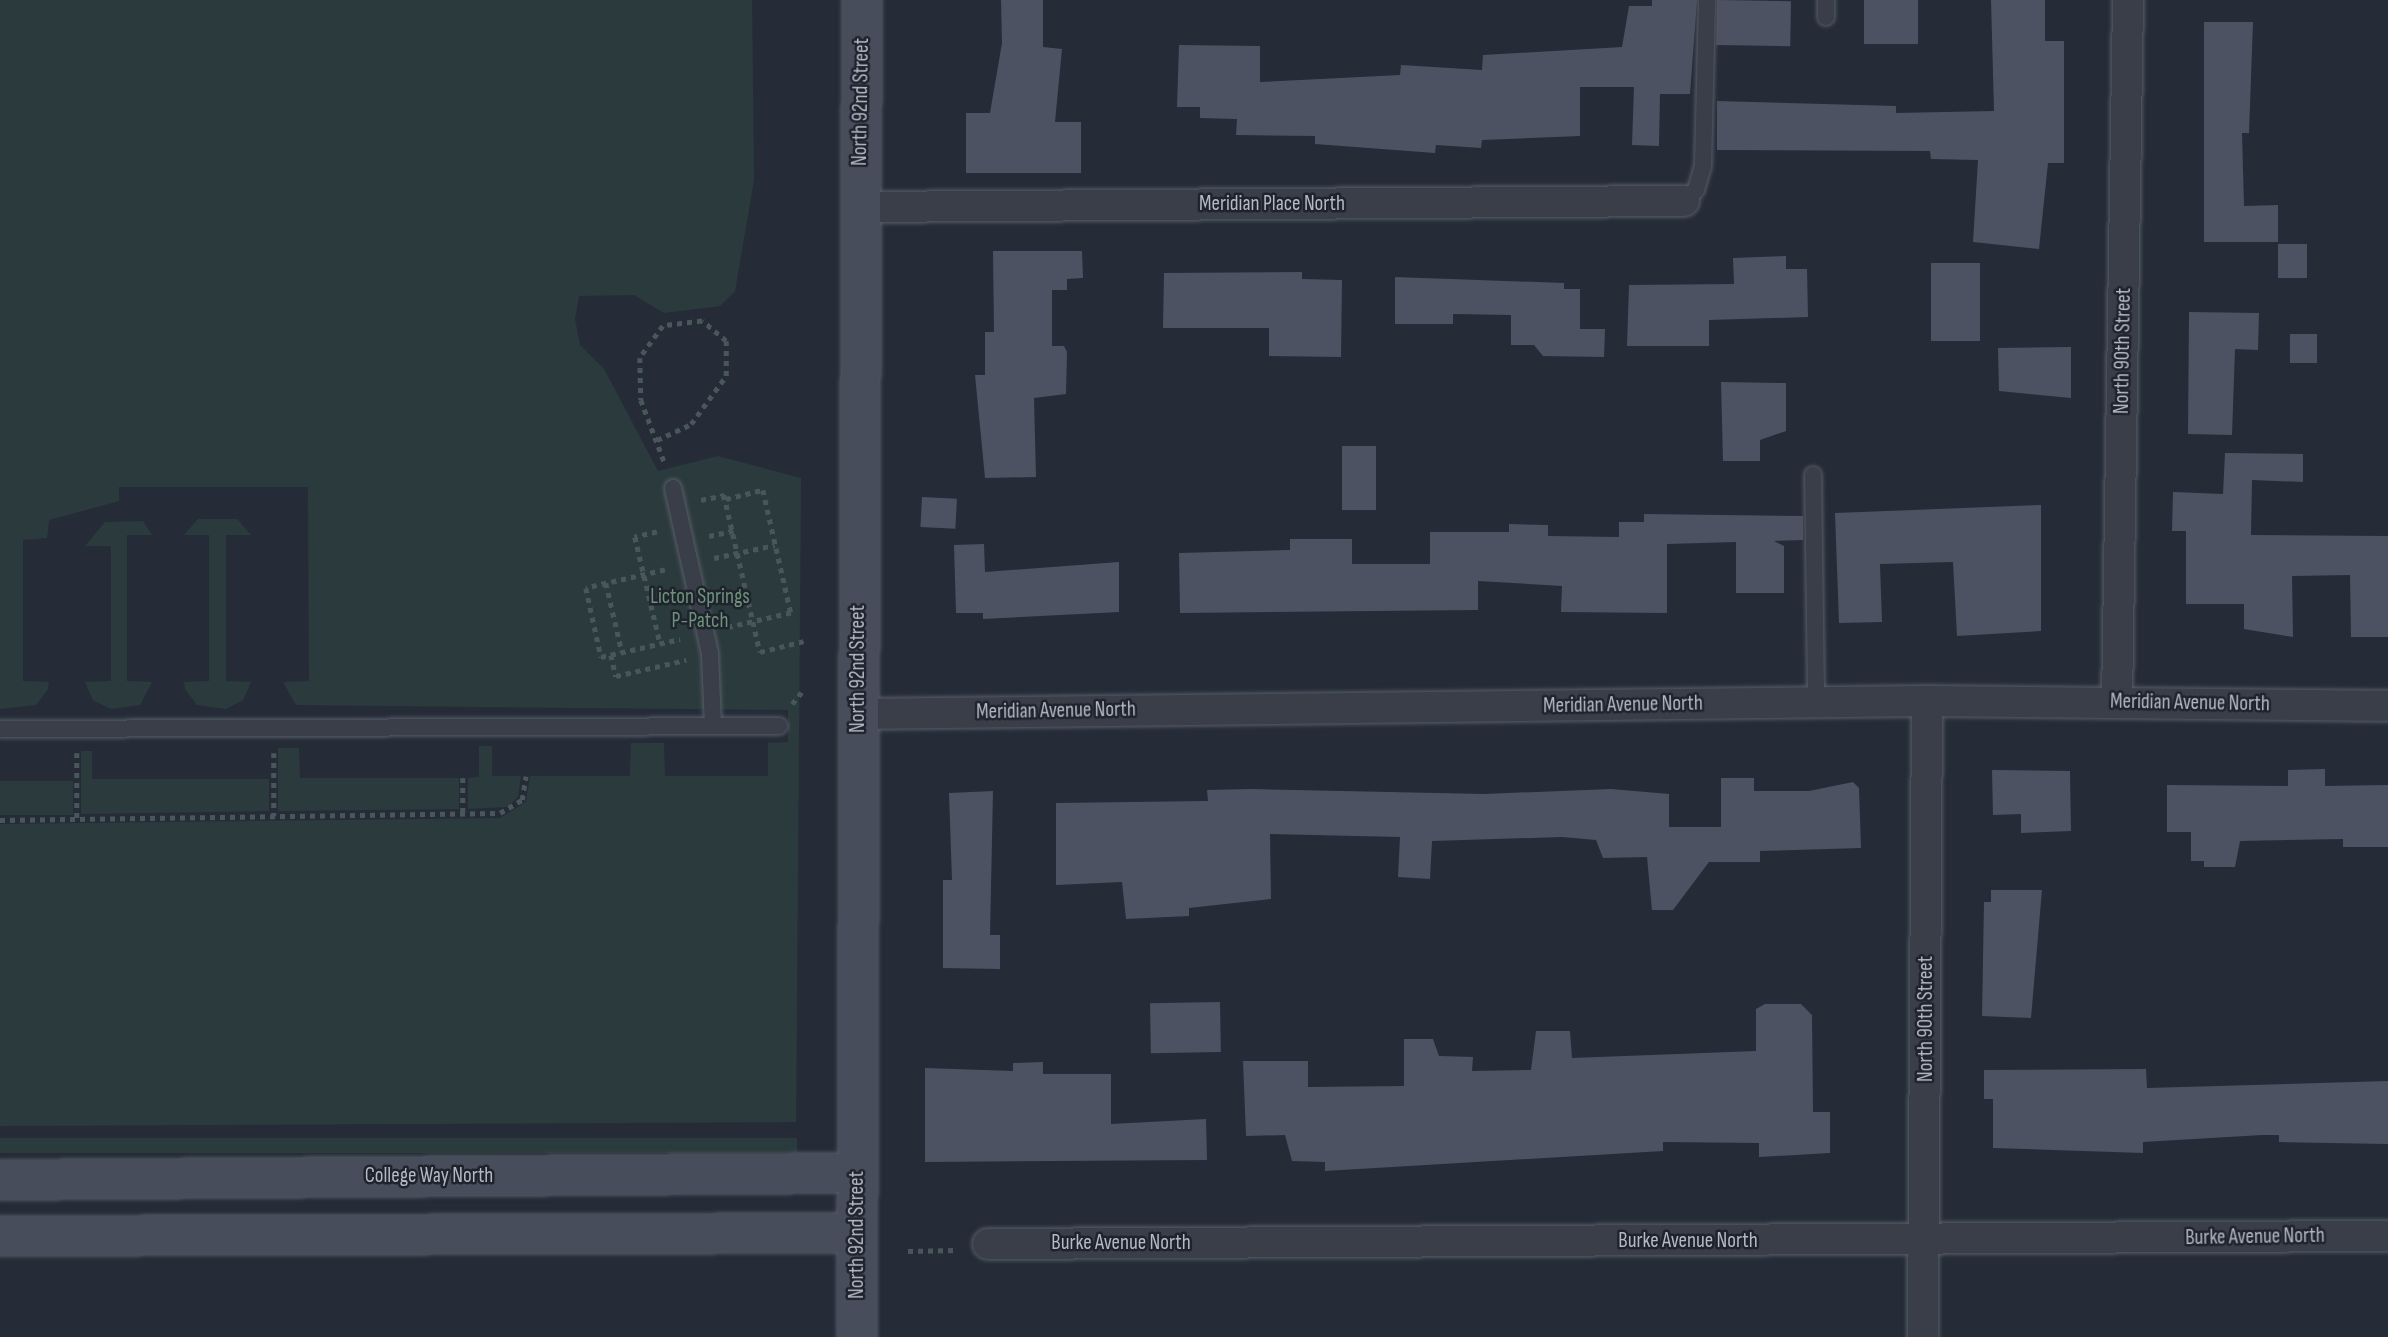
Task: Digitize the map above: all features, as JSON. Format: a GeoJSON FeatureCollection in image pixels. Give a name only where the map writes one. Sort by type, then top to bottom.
{"type":"FeatureCollection","features":[{"type":"Feature","properties":{"kind":"street","name":"North 92nd Street"},"geometry":{"type":"LineString","coordinates":[[856,1337],[862,0]]}},
{"type":"Feature","properties":{"kind":"street","name":"North 90th Street"},"geometry":{"type":"LineString","coordinates":[[2118,702],[2128,0]]}},
{"type":"Feature","properties":{"kind":"street","name":"Meridian Place North"},"geometry":{"type":"LineString","coordinates":[[859,206],[1684,201]]}},
{"type":"Feature","properties":{"kind":"street","name":"North 90th Street"},"geometry":{"type":"LineString","coordinates":[[1923,1337],[1927,701]]}},
{"type":"Feature","properties":{"kind":"street","name":"Meridian Avenue North"},"geometry":{"type":"LineString","coordinates":[[858,714],[1927,701],[2388,706]]}},
{"type":"Feature","properties":{"kind":"street","name":"College Way North"},"geometry":{"type":"LineString","coordinates":[[0,1180],[857,1173]]}},
{"type":"Feature","properties":{"kind":"street"},"geometry":{"type":"LineString","coordinates":[[0,1236],[857,1233]]}},
{"type":"Feature","properties":{"kind":"street","name":"Burke Avenue North"},"geometry":{"type":"LineString","coordinates":[[988,1244],[1925,1241],[2388,1236]]}},
{"type":"Feature","properties":{"kind":"lane"},"geometry":{"type":"LineString","coordinates":[[1684,201],[1696,190],[1703,166],[1707,0]]}},
{"type":"Feature","properties":{"kind":"lane"},"geometry":{"type":"LineString","coordinates":[[1826,0],[1826,17]]}},
{"type":"Feature","properties":{"kind":"lane"},"geometry":{"type":"LineString","coordinates":[[1814,475],[1816,702]]}},
{"type":"Feature","properties":{"kind":"lane"},"geometry":{"type":"LineString","coordinates":[[673,488],[710,654],[713,726]]}},
{"type":"Feature","properties":{"kind":"lane"},"geometry":{"type":"LineString","coordinates":[[0,729],[779,726]]}},
{"type":"Feature","properties":{"kind":"path"},"geometry":{"type":"LineString","coordinates":[[657,440],[691,424],[726,376],[726,341],[702,321],[663,326],[640,358],[641,400],[673,488]]}},
{"type":"Feature","properties":{"kind":"path"},"geometry":{"type":"LineString","coordinates":[[586,588],[601,657],[611,654],[706,633],[754,622],[791,613],[763,490],[725,497],[754,622],[760,652],[804,641]]}},
{"type":"Feature","properties":{"kind":"path"},"geometry":{"type":"LineString","coordinates":[[660,643],[635,537],[681,526]]}},
{"type":"Feature","properties":{"kind":"path"},"geometry":{"type":"LineString","coordinates":[[606,583],[622,652]]}},
{"type":"Feature","properties":{"kind":"path"},"geometry":{"type":"LineString","coordinates":[[611,654],[616,676],[710,654]]}},
{"type":"Feature","properties":{"kind":"path"},"geometry":{"type":"LineString","coordinates":[[274,748],[274,816]]}},
{"type":"Feature","properties":{"kind":"path"},"geometry":{"type":"LineString","coordinates":[[77,749],[77,819]]}},
{"type":"Feature","properties":{"kind":"path"},"geometry":{"type":"LineString","coordinates":[[0,820],[463,814],[509,811],[526,792],[526,776]]}},
{"type":"Feature","properties":{"kind":"path"},"geometry":{"type":"LineString","coordinates":[[463,778],[463,814]]}},
{"type":"Feature","properties":{"kind":"path"},"geometry":{"type":"LineString","coordinates":[[908,1251],[956,1250]]}},
{"type":"Feature","properties":{"kind":"green space","name":"Licton Springs P-Patch"},"geometry":{"type":"Polygon","coordinates":[[[0,0],[752,0],[754,180],[735,291],[720,306],[664,313],[634,295],[579,296],[575,319],[580,345],[604,369],[658,471],[718,456],[801,478],[796,1122],[0,1126],[0,824],[500,818],[526,802],[530,776],[630,776],[631,743],[664,743],[665,776],[768,776],[768,743],[788,742],[788,710],[296,705],[283,682],[309,681],[308,487],[119,487],[119,501],[49,520],[47,538],[23,540],[23,681],[49,682],[48,689],[36,705],[0,709],[0,0]]]}},
{"type":"Feature","properties":{"kind":"green space"},"geometry":{"type":"Polygon","coordinates":[[[198,519],[237,519],[251,535],[226,535],[226,681],[251,682],[243,700],[226,709],[197,705],[185,689],[184,682],[209,681],[209,535],[184,535],[198,519]]]}},
{"type":"Feature","properties":{"kind":"green space"},"geometry":{"type":"Polygon","coordinates":[[[143,521],[152,535],[127,535],[127,681],[152,682],[140,705],[111,709],[93,700],[85,682],[111,681],[111,546],[85,546],[105,522],[143,521]]]}},
{"type":"Feature","properties":{"kind":"green space"},"geometry":{"type":"Polygon","coordinates":[[[479,746],[492,746],[492,776],[521,776],[518,797],[507,807],[468,809],[468,778],[479,777],[479,746]]]}},
{"type":"Feature","properties":{"kind":"green space"},"geometry":{"type":"Polygon","coordinates":[[[278,748],[299,748],[300,778],[459,778],[459,809],[278,811],[278,748]]]}},
{"type":"Feature","properties":{"kind":"green space"},"geometry":{"type":"Polygon","coordinates":[[[81,751],[92,751],[92,779],[269,779],[269,811],[81,814],[81,751]]]}},
{"type":"Feature","properties":{"kind":"green space"},"geometry":{"type":"Polygon","coordinates":[[[0,781],[73,781],[73,815],[0,815],[0,781]]]}},
{"type":"Feature","properties":{"kind":"green space"},"geometry":{"type":"Polygon","coordinates":[[[0,1138],[797,1138],[797,1153],[0,1153],[0,1138]]]}},
{"type":"Feature","properties":{"kind":"building"},"geometry":{"type":"Polygon","coordinates":[[[1001,0],[1043,0],[1043,47],[1062,49],[1055,122],[1081,122],[1081,173],[966,173],[966,113],[990,113],[1002,43],[1001,0]]]}},
{"type":"Feature","properties":{"kind":"building"},"geometry":{"type":"Polygon","coordinates":[[[1652,0],[1697,0],[1690,94],[1660,94],[1659,146],[1632,145],[1634,87],[1580,87],[1580,136],[1482,140],[1481,148],[1436,145],[1435,153],[1315,144],[1315,136],[1236,135],[1237,119],[1200,118],[1200,107],[1177,107],[1179,45],[1260,46],[1260,82],[1400,75],[1401,65],[1482,70],[1483,55],[1622,47],[1629,6],[1652,6],[1652,0]]]}},
{"type":"Feature","properties":{"kind":"building"},"geometry":{"type":"Polygon","coordinates":[[[1717,0],[1791,1],[1790,46],[1716,45],[1717,0]]]}},
{"type":"Feature","properties":{"kind":"building"},"geometry":{"type":"Polygon","coordinates":[[[1864,0],[1918,0],[1918,44],[1864,44],[1864,0]]]}},
{"type":"Feature","properties":{"kind":"building"},"geometry":{"type":"Polygon","coordinates":[[[1991,0],[2045,0],[2045,41],[2064,41],[2064,163],[2048,163],[2039,249],[1973,242],[1978,160],[1931,159],[1930,151],[1717,150],[1717,101],[1896,106],[1896,113],[1994,111],[1991,0]]]}},
{"type":"Feature","properties":{"kind":"building"},"geometry":{"type":"Polygon","coordinates":[[[2204,22],[2253,22],[2249,133],[2242,133],[2244,206],[2278,205],[2278,242],[2204,242],[2204,22]]]}},
{"type":"Feature","properties":{"kind":"building"},"geometry":{"type":"Polygon","coordinates":[[[2278,244],[2307,244],[2307,278],[2278,278],[2278,244]]]}},
{"type":"Feature","properties":{"kind":"building"},"geometry":{"type":"Polygon","coordinates":[[[993,251],[1082,251],[1083,278],[1067,279],[1067,290],[1052,290],[1052,346],[1064,346],[1067,352],[1066,394],[1034,398],[1036,477],[985,478],[975,375],[985,375],[985,332],[994,332],[993,251]]]}},
{"type":"Feature","properties":{"kind":"building"},"geometry":{"type":"Polygon","coordinates":[[[1786,256],[1786,269],[1807,269],[1808,317],[1709,320],[1709,346],[1627,346],[1629,285],[1734,284],[1733,258],[1786,256]]]}},
{"type":"Feature","properties":{"kind":"building"},"geometry":{"type":"Polygon","coordinates":[[[1931,263],[1980,263],[1980,341],[1931,341],[1931,263]]]}},
{"type":"Feature","properties":{"kind":"building"},"geometry":{"type":"Polygon","coordinates":[[[1302,272],[1302,279],[1342,280],[1341,357],[1269,356],[1269,328],[1163,328],[1164,273],[1302,272]]]}},
{"type":"Feature","properties":{"kind":"building"},"geometry":{"type":"Polygon","coordinates":[[[1395,277],[1564,283],[1564,289],[1580,289],[1580,329],[1605,329],[1604,357],[1543,356],[1534,345],[1511,345],[1511,315],[1453,314],[1453,324],[1395,324],[1395,277]]]}},
{"type":"Feature","properties":{"kind":"building"},"geometry":{"type":"Polygon","coordinates":[[[2189,312],[2259,313],[2258,350],[2235,349],[2232,435],[2188,434],[2189,312]]]}},
{"type":"Feature","properties":{"kind":"building"},"geometry":{"type":"Polygon","coordinates":[[[2290,334],[2317,334],[2317,363],[2290,363],[2290,334]]]}},
{"type":"Feature","properties":{"kind":"building"},"geometry":{"type":"Polygon","coordinates":[[[2071,347],[2071,398],[1999,391],[1998,348],[2071,347]]]}},
{"type":"Feature","properties":{"kind":"building"},"geometry":{"type":"Polygon","coordinates":[[[1721,382],[1786,383],[1786,431],[1760,440],[1760,461],[1723,461],[1721,382]]]}},
{"type":"Feature","properties":{"kind":"building"},"geometry":{"type":"Polygon","coordinates":[[[1342,446],[1376,446],[1376,510],[1342,510],[1342,446]]]}},
{"type":"Feature","properties":{"kind":"building"},"geometry":{"type":"Polygon","coordinates":[[[2225,453],[2303,454],[2303,482],[2252,480],[2251,535],[2388,536],[2388,637],[2351,637],[2350,575],[2292,576],[2293,637],[2244,629],[2244,604],[2186,604],[2186,531],[2172,531],[2173,492],[2223,494],[2225,453]]]}},
{"type":"Feature","properties":{"kind":"building"},"geometry":{"type":"Polygon","coordinates":[[[922,497],[957,499],[955,529],[920,527],[922,497]]]}},
{"type":"Feature","properties":{"kind":"building"},"geometry":{"type":"Polygon","coordinates":[[[2041,505],[2041,631],[1957,636],[1953,562],[1880,564],[1882,622],[1839,623],[1835,513],[2041,505]]]}},
{"type":"Feature","properties":{"kind":"building"},"geometry":{"type":"Polygon","coordinates":[[[1644,514],[1803,516],[1803,540],[1774,541],[1784,546],[1784,593],[1736,593],[1736,542],[1667,544],[1667,613],[1561,612],[1562,586],[1478,581],[1478,610],[1180,613],[1179,553],[1290,550],[1290,539],[1352,539],[1352,564],[1430,564],[1430,532],[1509,532],[1509,524],[1548,525],[1548,536],[1619,537],[1619,522],[1644,522],[1644,514]]]}},
{"type":"Feature","properties":{"kind":"building"},"geometry":{"type":"Polygon","coordinates":[[[984,544],[985,572],[1119,562],[1119,612],[983,619],[983,613],[956,613],[954,545],[984,544]]]}},
{"type":"Feature","properties":{"kind":"building"},"geometry":{"type":"Polygon","coordinates":[[[2325,769],[2325,786],[2388,785],[2388,847],[2343,847],[2343,839],[2240,841],[2235,867],[2204,867],[2204,861],[2191,861],[2191,832],[2167,832],[2167,785],[2288,786],[2288,770],[2325,769]]]}},
{"type":"Feature","properties":{"kind":"building"},"geometry":{"type":"Polygon","coordinates":[[[1992,770],[2070,771],[2071,831],[2021,833],[2021,814],[1993,815],[1992,770]]]}},
{"type":"Feature","properties":{"kind":"building"},"geometry":{"type":"Polygon","coordinates":[[[1721,778],[1754,778],[1754,791],[1809,791],[1853,782],[1859,788],[1861,848],[1760,851],[1760,862],[1709,862],[1673,910],[1652,910],[1647,857],[1603,858],[1596,840],[1562,837],[1432,841],[1430,879],[1398,877],[1400,837],[1270,834],[1271,899],[1189,908],[1189,916],[1126,919],[1122,882],[1056,885],[1056,803],[1208,801],[1207,790],[1484,794],[1611,789],[1669,794],[1669,827],[1721,827],[1721,778]]]}},
{"type":"Feature","properties":{"kind":"building"},"geometry":{"type":"Polygon","coordinates":[[[993,791],[990,935],[1000,935],[1000,969],[943,968],[943,880],[952,880],[949,793],[993,791]]]}},
{"type":"Feature","properties":{"kind":"building"},"geometry":{"type":"Polygon","coordinates":[[[1991,890],[2042,890],[2031,1018],[1982,1016],[1984,902],[1991,902],[1991,890]]]}},
{"type":"Feature","properties":{"kind":"building"},"geometry":{"type":"Polygon","coordinates":[[[1220,1002],[1221,1052],[1151,1053],[1150,1003],[1220,1002]]]}},
{"type":"Feature","properties":{"kind":"building"},"geometry":{"type":"Polygon","coordinates":[[[1765,1004],[1801,1004],[1812,1015],[1813,1112],[1830,1112],[1830,1153],[1759,1157],[1759,1143],[1663,1142],[1663,1151],[1325,1171],[1325,1162],[1292,1161],[1285,1135],[1246,1136],[1243,1061],[1308,1061],[1308,1087],[1404,1086],[1404,1039],[1433,1039],[1439,1056],[1473,1057],[1472,1071],[1531,1070],[1536,1031],[1570,1031],[1572,1058],[1756,1051],[1756,1009],[1765,1004]]]}},
{"type":"Feature","properties":{"kind":"building"},"geometry":{"type":"Polygon","coordinates":[[[1043,1062],[1043,1074],[1111,1074],[1111,1124],[1206,1119],[1207,1160],[925,1162],[925,1068],[1013,1071],[1013,1063],[1043,1062]]]}},
{"type":"Feature","properties":{"kind":"building"},"geometry":{"type":"Polygon","coordinates":[[[2146,1069],[2147,1088],[2388,1081],[2388,1144],[2279,1142],[2279,1135],[2262,1135],[2143,1142],[2143,1153],[1993,1148],[1993,1099],[1984,1099],[1984,1070],[2146,1069]]]}}]}
